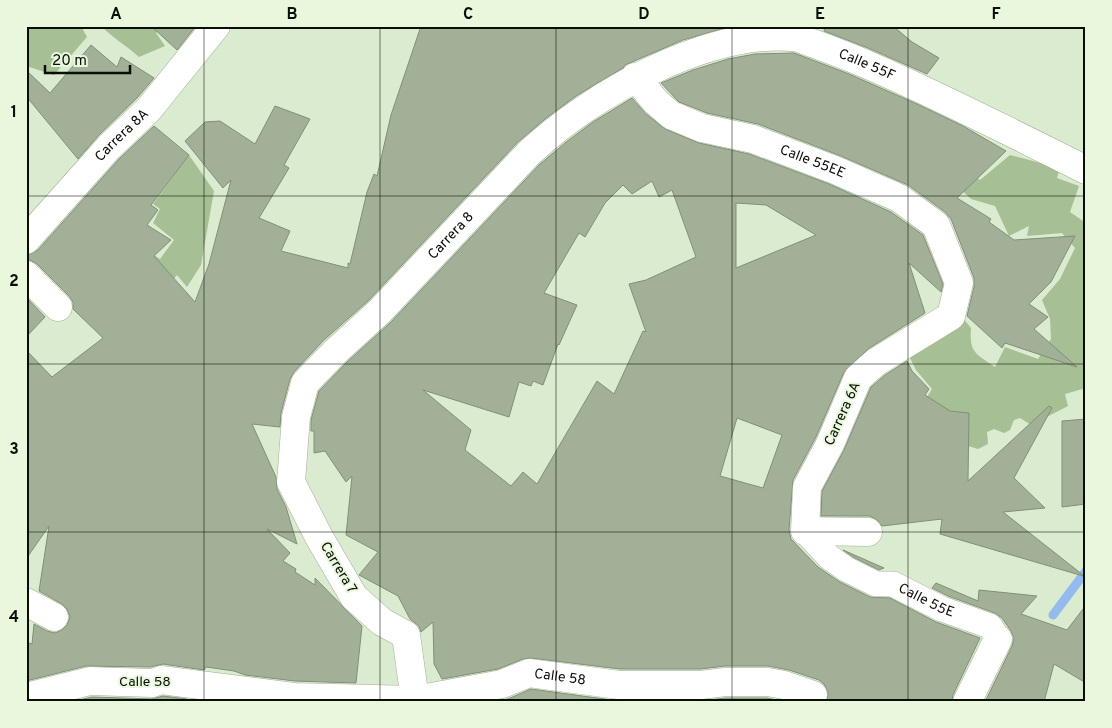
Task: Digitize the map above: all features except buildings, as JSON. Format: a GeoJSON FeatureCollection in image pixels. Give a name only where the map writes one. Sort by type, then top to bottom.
{"type":"FeatureCollection","features":[{"type":"Feature","properties":{"kind":"street","name":"Carrera 8A"},"geometry":{"type":"LineString","coordinates":[[26,240],[109,146],[149,109],[216,26]]}},
{"type":"Feature","properties":{"kind":"street","name":"Calle 55F"},"geometry":{"type":"LineString","coordinates":[[635,77],[712,47],[758,37],[796,37],[921,88],[1086,170]]}},
{"type":"Feature","properties":{"kind":"street","name":"Calle 55EE"},"geometry":{"type":"LineString","coordinates":[[635,77],[656,102],[671,115],[702,128],[752,139],[835,170],[899,198],[936,225],[959,283]]}},
{"type":"Feature","properties":{"kind":"street","name":"Carrera 8"},"geometry":{"type":"LineString","coordinates":[[296,417],[305,383],[335,352],[379,312],[530,153],[552,132],[635,77]]}},
{"type":"Feature","properties":{"kind":"street"},"geometry":{"type":"LineString","coordinates":[[26,275],[58,307]]}},
{"type":"Feature","properties":{"kind":"street","name":"Carrera 6A"},"geometry":{"type":"LineString","coordinates":[[805,531],[807,487],[830,444],[858,378],[876,362],[951,316],[959,283]]}},
{"type":"Feature","properties":{"kind":"street","name":"Carrera 7"},"geometry":{"type":"LineString","coordinates":[[296,417],[291,482],[319,537],[354,597],[382,622],[406,635],[415,700]]}},
{"type":"Feature","properties":{"kind":"street"},"geometry":{"type":"LineString","coordinates":[[805,531],[868,532]]}},
{"type":"Feature","properties":{"kind":"street","name":"Calle 55E"},"geometry":{"type":"LineString","coordinates":[[805,531],[829,557],[846,569],[876,584],[893,584],[942,609],[990,626],[998,639]]}},
{"type":"Feature","properties":{"kind":"street"},"geometry":{"type":"LineString","coordinates":[[26,602],[54,617]]}},
{"type":"Feature","properties":{"kind":"street"},"geometry":{"type":"LineString","coordinates":[[966,702],[998,639]]}},
{"type":"Feature","properties":{"kind":"street","name":"Calle 58"},"geometry":{"type":"LineString","coordinates":[[26,697],[90,681],[153,683],[161,680],[294,697],[415,700],[502,684],[529,673],[619,685],[701,685],[725,682],[768,682],[784,685],[813,695]]}},
{"type":"Feature","properties":{"kind":"green space"},"geometry":{"type":"Polygon","coordinates":[[[26,26],[81,26],[87,37],[54,75],[26,66],[26,26]]]}},
{"type":"Feature","properties":{"kind":"green space"},"geometry":{"type":"Polygon","coordinates":[[[101,26],[162,26],[156,33],[165,46],[139,57],[101,26]]]}},
{"type":"Feature","properties":{"kind":"green space"},"geometry":{"type":"Polygon","coordinates":[[[949,154],[980,180],[1010,155],[1060,168],[1057,178],[1079,186],[1070,212],[1086,223],[1086,388],[1065,394],[1068,406],[1031,425],[1020,418],[1014,420],[1010,430],[1004,433],[994,429],[987,432],[988,444],[978,449],[968,446],[968,413],[943,410],[927,397],[932,389],[916,370],[907,352],[962,317],[971,328],[971,343],[975,352],[995,367],[1005,347],[1038,359],[1051,339],[1050,319],[1042,300],[1060,279],[1075,248],[1062,233],[1027,236],[1029,226],[1009,236],[995,206],[971,199],[953,182],[949,154]]]}},
{"type":"Feature","properties":{"kind":"green space"},"geometry":{"type":"Polygon","coordinates":[[[189,155],[214,191],[201,265],[187,287],[177,275],[166,289],[149,252],[160,259],[174,240],[153,223],[160,209],[153,204],[189,155]]]}},
{"type":"Feature","properties":{"kind":"waterway"},"geometry":{"type":"LineString","coordinates":[[1053,615],[1086,571]]}}]}
